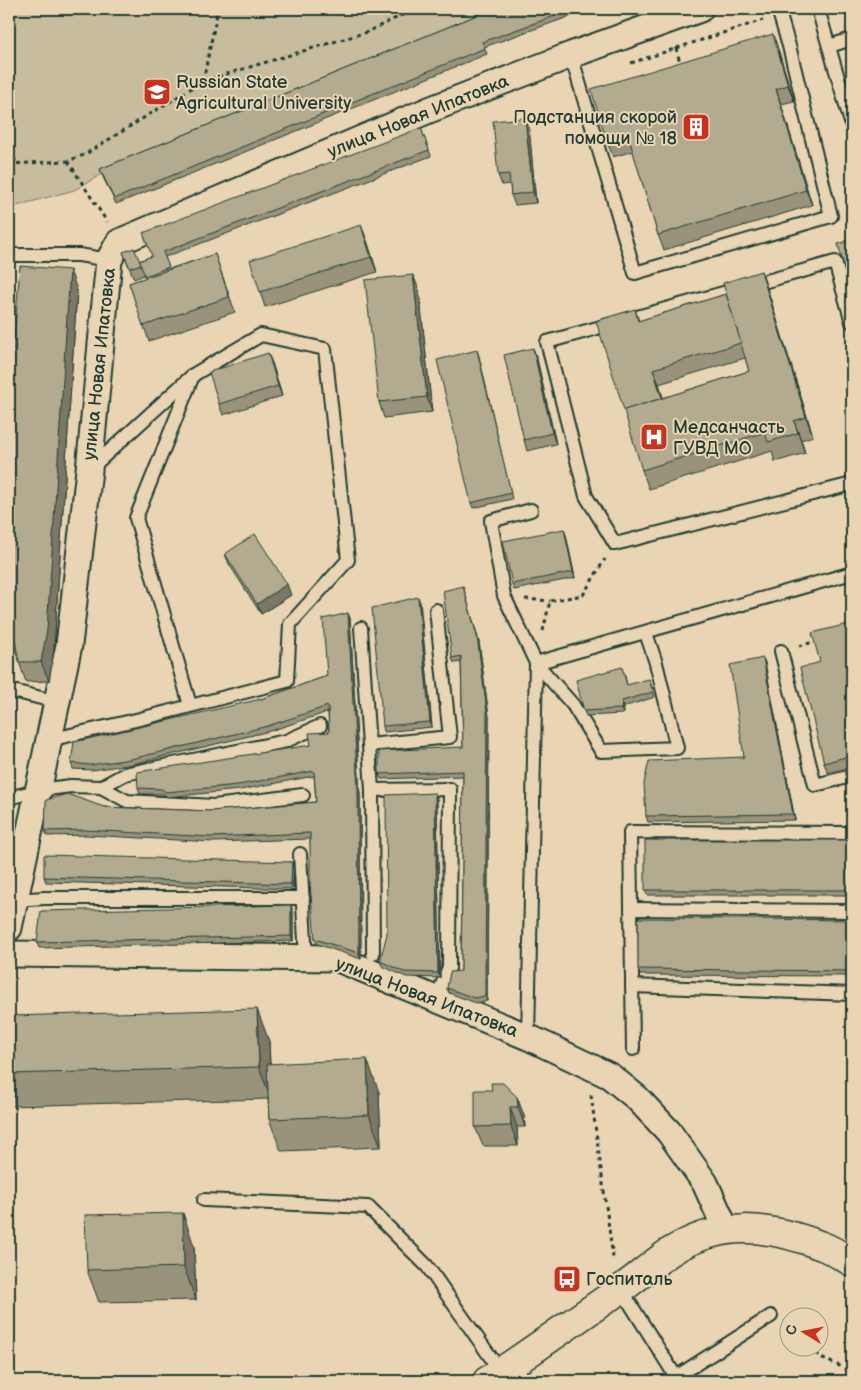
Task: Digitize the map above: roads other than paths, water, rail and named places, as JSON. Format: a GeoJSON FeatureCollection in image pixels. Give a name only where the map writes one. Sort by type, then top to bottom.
{"type":"FeatureCollection","features":[{"type":"Feature","properties":{"kind":"street","name":"улица Новая Ипатовка"},"geometry":{"type":"LineString","coordinates":[[9,928],[69,645],[114,251],[429,110],[571,54],[700,9]]}},
{"type":"Feature","properties":{"kind":"street","name":"улица Новая Ипатовка"},"geometry":{"type":"LineString","coordinates":[[9,954],[336,958],[528,1037],[610,1076],[638,1098],[669,1132],[705,1183],[726,1230]]}},
{"type":"Feature","properties":{"kind":"street"},"geometry":{"type":"LineString","coordinates":[[494,1376],[621,1289],[671,1252],[702,1236],[726,1230],[752,1228],[781,1233],[823,1246],[852,1262]]}},
{"type":"Feature","properties":{"kind":"lane"},"geometry":{"type":"LineString","coordinates":[[818,9],[849,103],[852,126]]}},
{"type":"Feature","properties":{"kind":"lane"},"geometry":{"type":"LineString","coordinates":[[571,54],[635,273],[831,216],[790,46],[779,12]]}},
{"type":"Feature","properties":{"kind":"lane"},"geometry":{"type":"LineString","coordinates":[[829,46],[852,39]]}},
{"type":"Feature","properties":{"kind":"lane"},"geometry":{"type":"LineString","coordinates":[[9,255],[80,255],[114,251]]}},
{"type":"Feature","properties":{"kind":"lane"},"geometry":{"type":"LineString","coordinates":[[852,322],[835,262],[548,342],[586,496],[615,544],[852,484]]}},
{"type":"Feature","properties":{"kind":"lane"},"geometry":{"type":"LineString","coordinates":[[49,740],[140,719],[286,681],[290,624],[348,560],[325,349],[261,335],[193,376],[89,470]]}},
{"type":"Feature","properties":{"kind":"lane"},"geometry":{"type":"LineString","coordinates":[[190,705],[136,518],[193,376]]}},
{"type":"Feature","properties":{"kind":"lane"},"geometry":{"type":"LineString","coordinates":[[531,510],[491,521],[504,596],[536,663],[573,705],[601,751],[677,748],[656,664],[646,633]]}},
{"type":"Feature","properties":{"kind":"lane"},"geometry":{"type":"LineString","coordinates":[[536,663],[852,573]]}},
{"type":"Feature","properties":{"kind":"lane"},"geometry":{"type":"LineString","coordinates":[[369,745],[450,738],[436,610]]}},
{"type":"Feature","properties":{"kind":"lane"},"geometry":{"type":"LineString","coordinates":[[361,628],[372,790],[373,954]]}},
{"type":"Feature","properties":{"kind":"lane"},"geometry":{"type":"LineString","coordinates":[[781,651],[816,785],[852,776]]}},
{"type":"Feature","properties":{"kind":"lane"},"geometry":{"type":"LineString","coordinates":[[528,1037],[536,663]]}},
{"type":"Feature","properties":{"kind":"lane"},"geometry":{"type":"LineString","coordinates":[[9,693],[17,692],[57,702]]}},
{"type":"Feature","properties":{"kind":"lane"},"geometry":{"type":"LineString","coordinates":[[101,787],[125,774],[286,741],[320,726]]}},
{"type":"Feature","properties":{"kind":"lane"},"geometry":{"type":"LineString","coordinates":[[9,798],[39,790],[71,786],[101,787],[127,801],[214,806],[303,795]]}},
{"type":"Feature","properties":{"kind":"lane"},"geometry":{"type":"LineString","coordinates":[[372,790],[450,789],[449,968],[436,999]]}},
{"type":"Feature","properties":{"kind":"lane"},"geometry":{"type":"LineString","coordinates":[[633,1049],[630,832],[852,833]]}},
{"type":"Feature","properties":{"kind":"lane"},"geometry":{"type":"LineString","coordinates":[[300,854],[306,958]]}},
{"type":"Feature","properties":{"kind":"lane"},"geometry":{"type":"LineString","coordinates":[[15,900],[303,898]]}},
{"type":"Feature","properties":{"kind":"lane"},"geometry":{"type":"LineString","coordinates":[[631,908],[852,911]]}},
{"type":"Feature","properties":{"kind":"lane"},"geometry":{"type":"LineString","coordinates":[[632,986],[852,994]]}},
{"type":"Feature","properties":{"kind":"lane"},"geometry":{"type":"LineString","coordinates":[[204,1200],[368,1207],[428,1266],[494,1376]]}},
{"type":"Feature","properties":{"kind":"lane"},"geometry":{"type":"LineString","coordinates":[[621,1289],[676,1377],[771,1316]]}},
{"type":"Feature","properties":{"kind":"place","name":"Russian State Agricultural University"},"geometry":{"type":"Point","coordinates":[157,92]}},
{"type":"Feature","properties":{"kind":"place","name":"Подстанция скорой помощи № 18"},"geometry":{"type":"Point","coordinates":[696,127]}},
{"type":"Feature","properties":{"kind":"place","name":"Медсанчасть ГУВД МО"},"geometry":{"type":"Point","coordinates":[654,437]}},
{"type":"Feature","properties":{"kind":"place","name":"Госпиталь"},"geometry":{"type":"Point","coordinates":[567,1279]}}]}
